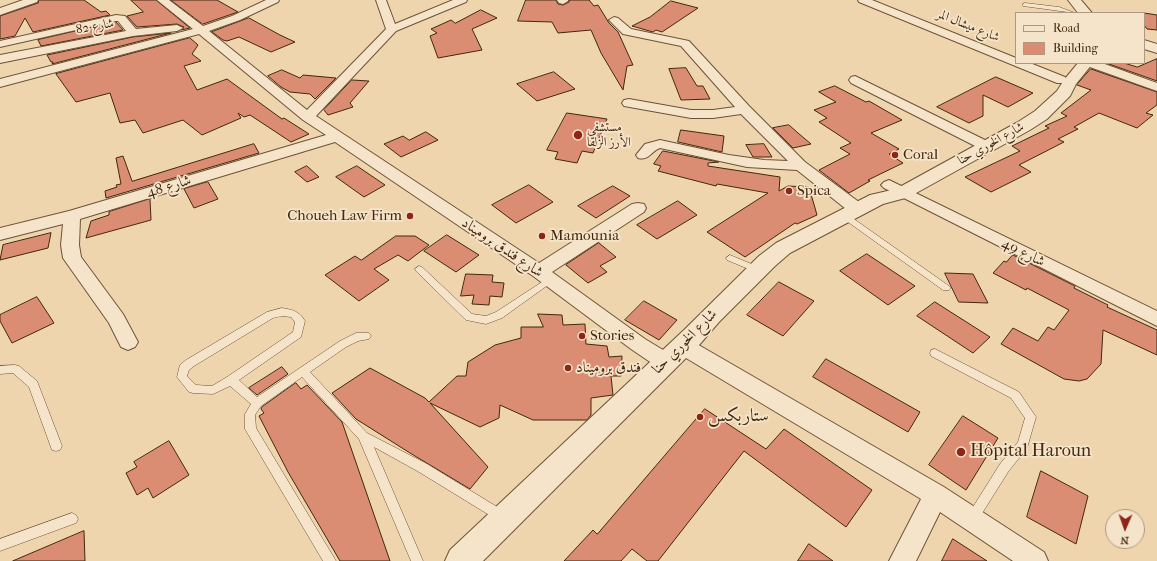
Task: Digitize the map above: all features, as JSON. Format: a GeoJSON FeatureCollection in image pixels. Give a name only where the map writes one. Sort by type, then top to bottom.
{"type":"FeatureCollection","features":[{"type":"Feature","properties":{"kind":"street"},"geometry":{"type":"LineString","coordinates":[[0,12],[33,0]]}},
{"type":"Feature","properties":{"kind":"street","name":"شارع فندق بروميناد"},"geometry":{"type":"LineString","coordinates":[[162,0],[199,28],[308,117],[545,276],[638,344],[674,354],[936,495],[1035,561]]}},
{"type":"Feature","properties":{"kind":"street"},"geometry":{"type":"LineString","coordinates":[[0,82],[125,52],[199,28],[236,18],[274,0]]}},
{"type":"Feature","properties":{"kind":"street"},"geometry":{"type":"LineString","coordinates":[[381,0],[392,29]]}},
{"type":"Feature","properties":{"kind":"street"},"geometry":{"type":"LineString","coordinates":[[308,117],[392,29],[462,0]]}},
{"type":"Feature","properties":{"kind":"street","name":"شارع ميشال المر"},"geometry":{"type":"LineString","coordinates":[[863,0],[1015,62]]}},
{"type":"Feature","properties":{"kind":"street"},"geometry":{"type":"LineString","coordinates":[[1074,0],[1081,12]]}},
{"type":"Feature","properties":{"kind":"street"},"geometry":{"type":"LineString","coordinates":[[0,44],[116,18],[121,18],[133,33]]}},
{"type":"Feature","properties":{"kind":"street","name":"شارع 49"},"geometry":{"type":"LineString","coordinates":[[614,20],[627,32],[685,44],[744,109],[800,165],[874,200],[1157,319]]}},
{"type":"Feature","properties":{"kind":"street","name":"شارع 82"},"geometry":{"type":"LineString","coordinates":[[0,59],[133,33],[199,28]]}},
{"type":"Feature","properties":{"kind":"street"},"geometry":{"type":"LineString","coordinates":[[1145,41],[1157,40]]}},
{"type":"Feature","properties":{"kind":"street"},"geometry":{"type":"LineString","coordinates":[[1145,44],[1157,49]]}},
{"type":"Feature","properties":{"kind":"street"},"geometry":{"type":"LineString","coordinates":[[1021,64],[1061,80]]}},
{"type":"Feature","properties":{"kind":"street","name":"شارع الخوري حنا"},"geometry":{"type":"LineString","coordinates":[[460,561],[674,354],[758,270],[783,248],[980,143],[1032,110],[1077,64]]}},
{"type":"Feature","properties":{"kind":"street","name":"شارع الخوري حنا"},"geometry":{"type":"LineString","coordinates":[[980,143],[1024,126],[1041,115],[1064,93],[1069,83],[1085,64]]}},
{"type":"Feature","properties":{"kind":"street"},"geometry":{"type":"LineString","coordinates":[[1094,64],[1157,87]]}},
{"type":"Feature","properties":{"kind":"street"},"geometry":{"type":"LineString","coordinates":[[855,80],[980,143]]}},
{"type":"Feature","properties":{"kind":"street"},"geometry":{"type":"LineString","coordinates":[[629,103],[691,114],[713,114],[744,109]]}},
{"type":"Feature","properties":{"kind":"street","name":"شارع 48"},"geometry":{"type":"LineString","coordinates":[[0,234],[72,216],[336,137]]}},
{"type":"Feature","properties":{"kind":"street"},"geometry":{"type":"LineString","coordinates":[[643,155],[661,137],[745,163],[780,166],[800,165]]}},
{"type":"Feature","properties":{"kind":"street"},"geometry":{"type":"LineString","coordinates":[[545,276],[638,208]]}},
{"type":"Feature","properties":{"kind":"street"},"geometry":{"type":"LineString","coordinates":[[72,216],[70,245],[72,258],[116,318],[128,342]]}},
{"type":"Feature","properties":{"kind":"street"},"geometry":{"type":"LineString","coordinates":[[902,561],[936,495]]}},
{"type":"Feature","properties":{"kind":"lane"},"geometry":{"type":"LineString","coordinates":[[1025,5],[1076,12]]}},
{"type":"Feature","properties":{"kind":"lane"},"geometry":{"type":"LineString","coordinates":[[874,200],[946,288]]}},
{"type":"Feature","properties":{"kind":"lane"},"geometry":{"type":"LineString","coordinates":[[730,258],[758,270]]}},
{"type":"Feature","properties":{"kind":"lane"},"geometry":{"type":"LineString","coordinates":[[419,269],[469,317],[486,320],[499,315],[545,276]]}},
{"type":"Feature","properties":{"kind":"lane"},"geometry":{"type":"LineString","coordinates":[[282,312],[294,314],[300,321],[298,334],[231,380],[213,390],[193,390],[182,377],[184,368],[270,315],[282,312]]}},
{"type":"Feature","properties":{"kind":"lane"},"geometry":{"type":"LineString","coordinates":[[330,561],[251,429],[250,414],[257,403],[343,344],[356,337],[366,336]]}},
{"type":"Feature","properties":{"kind":"lane"},"geometry":{"type":"LineString","coordinates":[[935,353],[1015,395],[1031,417],[1023,444],[1004,468],[972,519]]}},
{"type":"Feature","properties":{"kind":"lane"},"geometry":{"type":"LineString","coordinates":[[0,370],[15,369],[33,384],[56,446]]}},
{"type":"Feature","properties":{"kind":"lane"},"geometry":{"type":"LineString","coordinates":[[304,372],[363,436],[423,468],[504,518]]}},
{"type":"Feature","properties":{"kind":"lane"},"geometry":{"type":"LineString","coordinates":[[231,380],[257,403]]}},
{"type":"Feature","properties":{"kind":"lane"},"geometry":{"type":"LineString","coordinates":[[363,436],[417,561]]}},
{"type":"Feature","properties":{"kind":"lane"},"geometry":{"type":"LineString","coordinates":[[0,545],[72,519]]}},
{"type":"Feature","properties":{"kind":"building"},"geometry":{"type":"Polygon","coordinates":[[[39,0],[84,0],[101,12],[106,11],[110,15],[33,32],[25,18],[15,36],[0,39],[0,16],[38,3],[39,0]]]}},
{"type":"Feature","properties":{"kind":"building"},"geometry":{"type":"Polygon","coordinates":[[[131,0],[156,0],[190,28],[181,30],[184,27],[177,24],[137,27],[127,16],[143,12],[131,0]]]}},
{"type":"Feature","properties":{"kind":"building"},"geometry":{"type":"Polygon","coordinates":[[[171,0],[217,0],[238,12],[203,24],[171,0]]]}},
{"type":"Feature","properties":{"kind":"building"},"geometry":{"type":"Polygon","coordinates":[[[526,0],[556,0],[558,4],[563,5],[570,0],[589,0],[594,6],[598,5],[609,23],[618,32],[633,65],[627,66],[623,90],[601,53],[591,30],[558,33],[552,22],[518,21],[526,0]]]}},
{"type":"Feature","properties":{"kind":"building"},"geometry":{"type":"Polygon","coordinates":[[[671,1],[698,8],[662,32],[656,30],[653,32],[632,26],[650,17],[671,1]]]}},
{"type":"Feature","properties":{"kind":"building"},"geometry":{"type":"Polygon","coordinates":[[[481,10],[497,18],[472,29],[482,50],[438,58],[430,36],[437,33],[431,29],[451,20],[455,23],[481,10]]]}},
{"type":"Feature","properties":{"kind":"building"},"geometry":{"type":"Polygon","coordinates":[[[1145,13],[1157,15],[1157,30],[1147,29],[1145,26],[1145,13]]]}},
{"type":"Feature","properties":{"kind":"building"},"geometry":{"type":"Polygon","coordinates":[[[249,18],[295,42],[271,52],[239,37],[227,41],[223,40],[212,32],[249,18]]]}},
{"type":"Feature","properties":{"kind":"building"},"geometry":{"type":"Polygon","coordinates":[[[116,22],[123,30],[41,46],[38,40],[116,22]]]}},
{"type":"Feature","properties":{"kind":"building"},"geometry":{"type":"Polygon","coordinates":[[[171,33],[52,64],[53,62],[51,62],[47,55],[133,37],[171,33]]]}},
{"type":"Feature","properties":{"kind":"building"},"geometry":{"type":"Polygon","coordinates":[[[190,38],[198,45],[192,54],[201,61],[184,66],[197,90],[227,79],[282,119],[284,118],[309,134],[291,142],[250,115],[244,117],[238,113],[241,118],[202,135],[183,120],[143,133],[135,120],[120,123],[110,93],[76,102],[56,74],[190,38]]]}},
{"type":"Feature","properties":{"kind":"building"},"geometry":{"type":"Polygon","coordinates":[[[1157,59],[1157,81],[1109,64],[1127,64],[1137,67],[1157,59]]]}},
{"type":"Feature","properties":{"kind":"building"},"geometry":{"type":"Polygon","coordinates":[[[686,68],[697,86],[703,86],[710,99],[681,100],[669,69],[686,68]]]}},
{"type":"Feature","properties":{"kind":"building"},"geometry":{"type":"Polygon","coordinates":[[[1091,69],[1157,92],[1157,105],[1146,113],[1153,115],[1137,128],[1099,113],[1074,127],[1078,129],[1058,139],[1064,142],[1019,165],[1031,172],[991,192],[965,177],[1020,151],[1012,146],[1049,128],[1045,126],[1067,116],[1061,113],[1091,90],[1077,85],[1091,69]]]}},
{"type":"Feature","properties":{"kind":"building"},"geometry":{"type":"Polygon","coordinates":[[[282,70],[300,78],[303,75],[336,78],[315,99],[310,94],[290,92],[281,87],[268,76],[282,70]]]}},
{"type":"Feature","properties":{"kind":"building"},"geometry":{"type":"Polygon","coordinates":[[[554,72],[575,89],[537,101],[517,84],[554,72]]]}},
{"type":"Feature","properties":{"kind":"building"},"geometry":{"type":"Polygon","coordinates":[[[996,77],[1033,93],[1008,107],[983,95],[983,116],[969,123],[937,107],[996,77]]]}},
{"type":"Feature","properties":{"kind":"building"},"geometry":{"type":"Polygon","coordinates":[[[352,80],[369,81],[350,103],[353,107],[328,115],[324,110],[352,80]]]}},
{"type":"Feature","properties":{"kind":"building"},"geometry":{"type":"Polygon","coordinates":[[[835,86],[866,102],[869,101],[902,120],[871,133],[899,149],[889,154],[903,163],[868,180],[870,181],[849,193],[819,170],[850,154],[840,148],[851,143],[819,122],[827,118],[814,110],[836,102],[819,92],[835,86]]]}},
{"type":"Feature","properties":{"kind":"building","name":"مستشفى الأرز الزلقا"},"geometry":{"type":"Polygon","coordinates":[[[567,113],[607,119],[593,153],[582,151],[577,163],[555,159],[558,152],[547,150],[567,113]]]}},
{"type":"Feature","properties":{"kind":"building"},"geometry":{"type":"Polygon","coordinates":[[[789,125],[811,144],[793,148],[773,128],[789,125]]]}},
{"type":"Feature","properties":{"kind":"building"},"geometry":{"type":"Polygon","coordinates":[[[681,130],[724,136],[722,152],[678,142],[681,130]]]}},
{"type":"Feature","properties":{"kind":"building"},"geometry":{"type":"Polygon","coordinates":[[[426,132],[438,140],[401,157],[384,144],[403,136],[409,140],[426,132]]]}},
{"type":"Feature","properties":{"kind":"building"},"geometry":{"type":"Polygon","coordinates":[[[254,144],[259,153],[106,198],[105,191],[121,184],[116,158],[123,156],[132,181],[254,144]]]}},
{"type":"Feature","properties":{"kind":"building"},"geometry":{"type":"Polygon","coordinates":[[[764,144],[772,157],[753,157],[746,145],[764,144]]]}},
{"type":"Feature","properties":{"kind":"building"},"geometry":{"type":"Polygon","coordinates":[[[663,151],[719,162],[708,163],[708,166],[780,177],[779,191],[788,186],[809,187],[817,215],[797,224],[795,223],[745,257],[707,232],[768,193],[717,184],[716,186],[658,171],[661,166],[654,164],[663,151]]]}},
{"type":"Feature","properties":{"kind":"building"},"geometry":{"type":"Polygon","coordinates":[[[307,166],[319,177],[307,182],[295,172],[307,166]]]}},
{"type":"Feature","properties":{"kind":"building"},"geometry":{"type":"Polygon","coordinates":[[[357,166],[385,185],[364,197],[336,177],[357,166]]]}},
{"type":"Feature","properties":{"kind":"building"},"geometry":{"type":"Polygon","coordinates":[[[208,182],[218,199],[194,208],[184,189],[208,182]]]}},
{"type":"Feature","properties":{"kind":"building"},"geometry":{"type":"Polygon","coordinates":[[[529,185],[553,202],[516,223],[492,205],[529,185]]]}},
{"type":"Feature","properties":{"kind":"building"},"geometry":{"type":"Polygon","coordinates":[[[613,186],[630,196],[596,218],[578,206],[613,186]]]}},
{"type":"Feature","properties":{"kind":"building"},"geometry":{"type":"Polygon","coordinates":[[[150,199],[151,220],[86,238],[91,221],[109,215],[109,212],[150,199]]]}},
{"type":"Feature","properties":{"kind":"building"},"geometry":{"type":"Polygon","coordinates":[[[678,201],[697,215],[657,239],[637,225],[678,201]]]}},
{"type":"Feature","properties":{"kind":"building"},"geometry":{"type":"Polygon","coordinates":[[[51,233],[48,248],[0,260],[3,245],[51,233]]]}},
{"type":"Feature","properties":{"kind":"building"},"geometry":{"type":"Polygon","coordinates":[[[447,235],[479,255],[456,272],[424,251],[447,235]]]}},
{"type":"Feature","properties":{"kind":"building"},"geometry":{"type":"Polygon","coordinates":[[[396,236],[415,236],[429,245],[408,261],[398,255],[374,269],[389,280],[359,301],[325,275],[355,256],[361,260],[396,236]]]}},
{"type":"Feature","properties":{"kind":"building"},"geometry":{"type":"Polygon","coordinates":[[[599,243],[616,257],[600,266],[607,272],[588,283],[566,265],[599,243]]]}},
{"type":"Feature","properties":{"kind":"building"},"geometry":{"type":"Polygon","coordinates":[[[867,254],[915,286],[888,305],[840,271],[867,254]]]}},
{"type":"Feature","properties":{"kind":"building"},"geometry":{"type":"Polygon","coordinates":[[[1013,255],[1075,286],[1074,288],[1108,305],[1107,307],[1157,330],[1157,355],[1103,330],[1101,364],[1087,379],[1079,381],[1064,379],[1001,344],[1013,328],[1038,341],[1048,327],[1054,330],[1069,310],[1027,288],[1026,290],[993,273],[1004,261],[1006,262],[1013,255]]]}},
{"type":"Feature","properties":{"kind":"building"},"geometry":{"type":"Polygon","coordinates":[[[945,273],[973,274],[988,303],[959,302],[945,273]]]}},
{"type":"Feature","properties":{"kind":"building"},"geometry":{"type":"Polygon","coordinates":[[[466,274],[493,275],[492,282],[504,283],[502,297],[490,296],[489,305],[472,304],[474,295],[461,296],[466,274]]]}},
{"type":"Feature","properties":{"kind":"building"},"geometry":{"type":"Polygon","coordinates":[[[779,282],[814,301],[783,336],[747,315],[779,282]]]}},
{"type":"Feature","properties":{"kind":"building"},"geometry":{"type":"Polygon","coordinates":[[[37,297],[54,323],[12,343],[0,321],[0,315],[37,297]]]}},
{"type":"Feature","properties":{"kind":"building"},"geometry":{"type":"Polygon","coordinates":[[[644,301],[677,320],[659,340],[625,320],[644,301]]]}},
{"type":"Feature","properties":{"kind":"building"},"geometry":{"type":"Polygon","coordinates":[[[935,302],[990,337],[973,353],[917,316],[935,302]]]}},
{"type":"Feature","properties":{"kind":"building"},"geometry":{"type":"Polygon","coordinates":[[[538,314],[562,315],[563,325],[585,324],[586,344],[607,346],[609,357],[622,356],[621,376],[611,376],[613,395],[591,398],[591,415],[587,420],[533,420],[500,405],[499,418],[480,427],[430,403],[488,467],[470,489],[356,419],[332,393],[370,368],[425,398],[429,402],[457,376],[466,376],[468,362],[495,345],[521,338],[521,327],[543,327],[538,314]]]}},
{"type":"Feature","properties":{"kind":"building"},"geometry":{"type":"Polygon","coordinates":[[[826,359],[920,412],[908,432],[813,377],[826,359]]]}},
{"type":"Feature","properties":{"kind":"building"},"geometry":{"type":"Polygon","coordinates":[[[282,367],[288,374],[257,395],[249,388],[282,367]]]}},
{"type":"Feature","properties":{"kind":"building"},"geometry":{"type":"Polygon","coordinates":[[[296,383],[301,389],[307,385],[342,422],[390,561],[340,561],[288,472],[259,416],[264,413],[261,409],[262,407],[296,383]]]}},
{"type":"Feature","properties":{"kind":"building"},"geometry":{"type":"Polygon","coordinates":[[[705,409],[766,449],[784,429],[872,490],[846,527],[744,451],[658,561],[647,561],[632,549],[621,561],[564,561],[593,530],[597,534],[705,409]]]}},
{"type":"Feature","properties":{"kind":"building"},"geometry":{"type":"Polygon","coordinates":[[[963,416],[998,438],[966,490],[929,465],[963,416]]]}},
{"type":"Feature","properties":{"kind":"building"},"geometry":{"type":"Polygon","coordinates":[[[169,441],[189,475],[153,498],[148,488],[137,495],[126,473],[137,467],[134,462],[169,441]]]}},
{"type":"Feature","properties":{"kind":"building"},"geometry":{"type":"Polygon","coordinates":[[[1041,471],[1088,496],[1076,544],[1027,517],[1041,471]]]}},
{"type":"Feature","properties":{"kind":"building"},"geometry":{"type":"Polygon","coordinates":[[[84,531],[85,561],[13,561],[84,531]]]}},
{"type":"Feature","properties":{"kind":"building"},"geometry":{"type":"Polygon","coordinates":[[[953,539],[987,561],[942,561],[953,539]]]}},
{"type":"Feature","properties":{"kind":"building"},"geometry":{"type":"Polygon","coordinates":[[[809,544],[833,561],[798,561],[809,544]]]}},
{"type":"Feature","properties":{"kind":"place","name":"مستشفى الأرز الزلقا"},"geometry":{"type":"Point","coordinates":[578,135]}},
{"type":"Feature","properties":{"kind":"place","name":"Coral"},"geometry":{"type":"Point","coordinates":[895,155]}},
{"type":"Feature","properties":{"kind":"place","name":"Spica"},"geometry":{"type":"Point","coordinates":[789,191]}},
{"type":"Feature","properties":{"kind":"place","name":"Choueh Law Firm"},"geometry":{"type":"Point","coordinates":[410,216]}},
{"type":"Feature","properties":{"kind":"place","name":"Mamounia"},"geometry":{"type":"Point","coordinates":[542,236]}},
{"type":"Feature","properties":{"kind":"place","name":"Stories"},"geometry":{"type":"Point","coordinates":[582,336]}},
{"type":"Feature","properties":{"kind":"place","name":"فندق بروميناد"},"geometry":{"type":"Point","coordinates":[568,368]}},
{"type":"Feature","properties":{"kind":"place","name":"ستاربكس"},"geometry":{"type":"Point","coordinates":[700,417]}},
{"type":"Feature","properties":{"kind":"place","name":"Hôpital Haroun"},"geometry":{"type":"Point","coordinates":[961,452]}}]}
